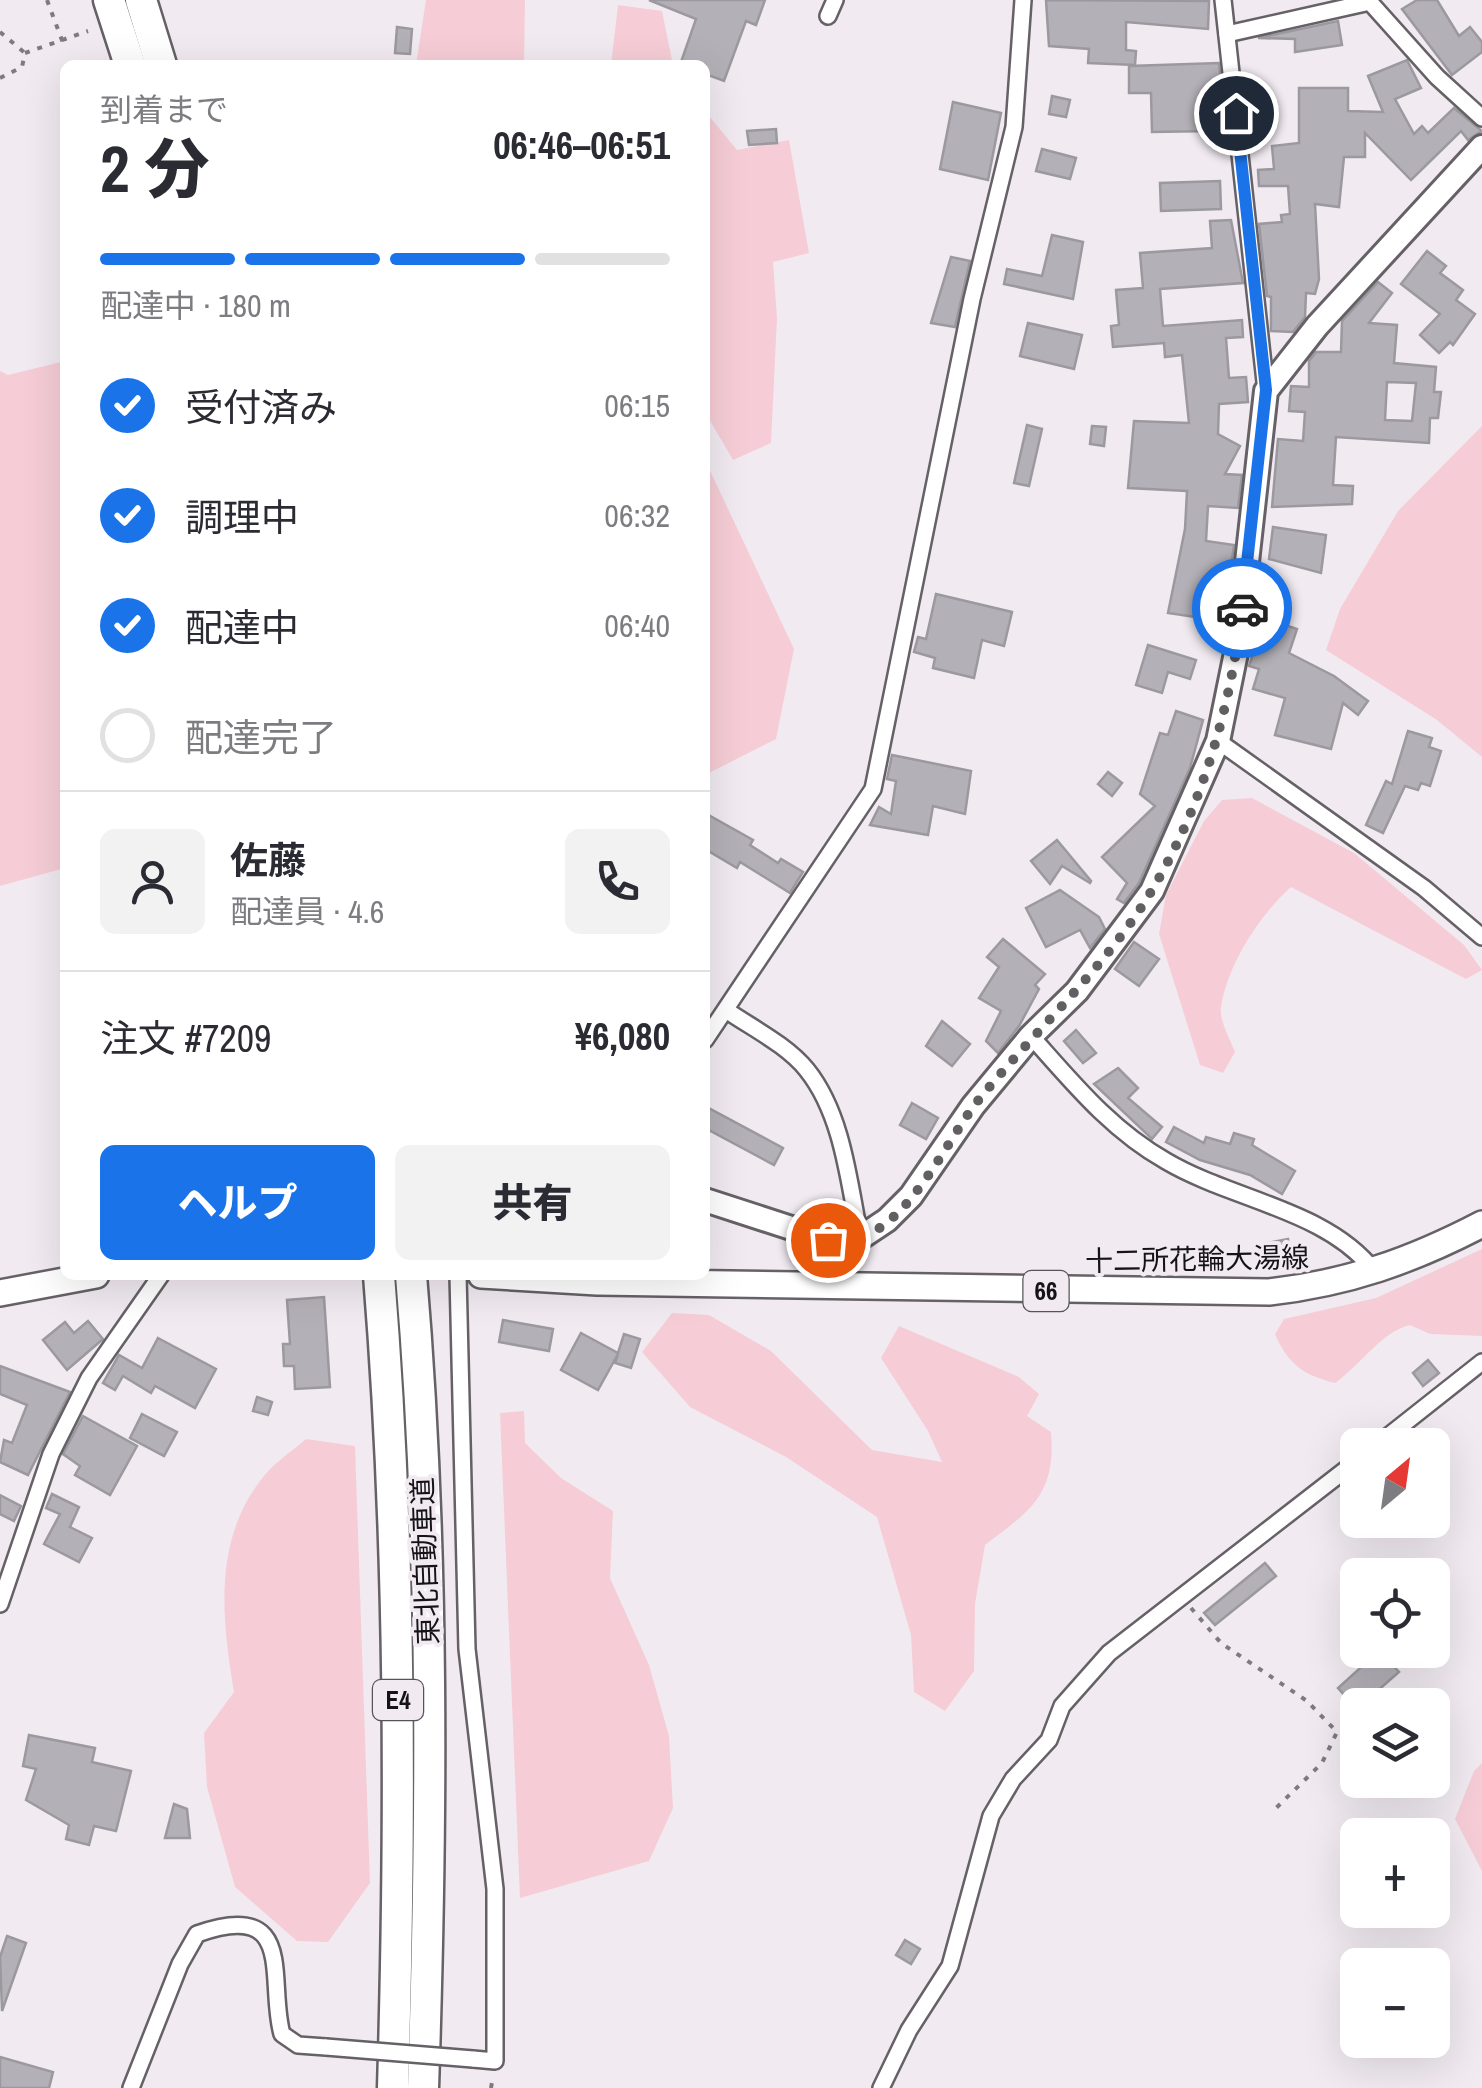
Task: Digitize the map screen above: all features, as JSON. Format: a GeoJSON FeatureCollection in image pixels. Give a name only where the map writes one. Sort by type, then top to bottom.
{"type":"FeatureCollection","features":[{"type":"Feature","properties":{"kind":"highway"},"geometry":{"type":"LineString","coordinates":[[109,0],[128,60]]}},
{"type":"Feature","properties":{"kind":"highway"},"geometry":{"type":"LineString","coordinates":[[141,0],[160,60]]}},
{"type":"Feature","properties":{"kind":"highway","name":"東北自動車道"},"geometry":{"type":"LineString","coordinates":[[380,1280],[396,1558],[400,1860],[393,2088]]}},
{"type":"Feature","properties":{"kind":"highway","name":"東北自動車道"},"geometry":{"type":"LineString","coordinates":[[411,1280],[427,1558],[430,1803],[423,2088]]}},
{"type":"Feature","properties":{"kind":"main road","name":"十二所花輪大湯線"},"geometry":{"type":"LineString","coordinates":[[638,1280],[1198,1294],[1334,1285],[1482,1224]]}},
{"type":"Feature","properties":{"kind":"main road"},"geometry":{"type":"LineString","coordinates":[[0,1294],[71,1280]]}},
{"type":"Feature","properties":{"kind":"street"},"geometry":{"type":"LineString","coordinates":[[828,16],[835,0]]}},
{"type":"Feature","properties":{"kind":"street"},"geometry":{"type":"LineString","coordinates":[[710,1033],[873,789],[972,299],[1014,127],[1023,0]]}},
{"type":"Feature","properties":{"kind":"street"},"geometry":{"type":"LineString","coordinates":[[710,1202],[828,1240],[860,1238],[912,1196],[974,1106],[1031,1036],[1077,990],[1152,892],[1218,740],[1238,643],[1266,390],[1223,0]]}},
{"type":"Feature","properties":{"kind":"street"},"geometry":{"type":"LineString","coordinates":[[1227,34],[1369,1],[1437,77],[1482,118]]}},
{"type":"Feature","properties":{"kind":"street"},"geometry":{"type":"LineString","coordinates":[[1266,390],[1317,326],[1481,153]]}},
{"type":"Feature","properties":{"kind":"street"},"geometry":{"type":"LineString","coordinates":[[1218,740],[1424,888],[1482,938]]}},
{"type":"Feature","properties":{"kind":"street"},"geometry":{"type":"LineString","coordinates":[[726,1010],[806,1068],[824,1099],[841,1144],[860,1238]]}},
{"type":"Feature","properties":{"kind":"street"},"geometry":{"type":"LineString","coordinates":[[1031,1036],[1104,1119],[1166,1162],[1347,1240],[1374,1271]]}},
{"type":"Feature","properties":{"kind":"street"},"geometry":{"type":"LineString","coordinates":[[0,1604],[52,1454],[90,1378],[158,1280]]}},
{"type":"Feature","properties":{"kind":"street"},"geometry":{"type":"LineString","coordinates":[[131,2088],[180,1964],[196,1934],[222,1925],[253,1930],[271,1943],[279,1970],[275,2009],[282,2034],[298,2044],[495,2061],[495,1888],[467,1649],[458,1280]]}},
{"type":"Feature","properties":{"kind":"street"},"geometry":{"type":"LineString","coordinates":[[1399,1428],[1482,1362]]}},
{"type":"Feature","properties":{"kind":"street"},"geometry":{"type":"LineString","coordinates":[[880,2088],[909,2030],[950,1966],[991,1816],[1014,1780],[1049,1740],[1062,1706],[1109,1653],[1340,1474]]}},
{"type":"Feature","properties":{"kind":"path"},"geometry":{"type":"LineString","coordinates":[[48,0],[63,42]]}},
{"type":"Feature","properties":{"kind":"path"},"geometry":{"type":"LineString","coordinates":[[25,53],[88,31]]}},
{"type":"Feature","properties":{"kind":"path"},"geometry":{"type":"LineString","coordinates":[[0,32],[25,53]]}},
{"type":"Feature","properties":{"kind":"path"},"geometry":{"type":"LineString","coordinates":[[0,78],[22,67],[25,53]]}},
{"type":"Feature","properties":{"kind":"path"},"geometry":{"type":"LineString","coordinates":[[1182,1596],[1221,1644],[1307,1701],[1337,1732],[1322,1763],[1272,1813]]}},
{"type":"Feature","properties":{"kind":"shaded area"},"geometry":{"type":"Polygon","coordinates":[[[426,0],[525,0],[524,60],[417,60],[426,0]]]}},
{"type":"Feature","properties":{"kind":"shaded area"},"geometry":{"type":"Polygon","coordinates":[[[618,5],[662,11],[672,60],[612,60],[618,5]]]}},
{"type":"Feature","properties":{"kind":"shaded area"},"geometry":{"type":"Polygon","coordinates":[[[710,117],[737,150],[789,140],[809,253],[773,262],[777,318],[771,443],[733,460],[710,421],[710,117]]]}},
{"type":"Feature","properties":{"kind":"shaded area"},"geometry":{"type":"Polygon","coordinates":[[[60,362],[60,869],[0,886],[0,371],[8,375],[60,362]]]}},
{"type":"Feature","properties":{"kind":"shaded area"},"geometry":{"type":"Polygon","coordinates":[[[1482,426],[1482,757],[1437,720],[1326,650],[1340,609],[1398,511],[1482,426]]]}},
{"type":"Feature","properties":{"kind":"shaded area"},"geometry":{"type":"Polygon","coordinates":[[[710,471],[794,649],[776,739],[710,772],[710,471]]]}},
{"type":"Feature","properties":{"kind":"shaded area"},"geometry":{"type":"Polygon","coordinates":[[[1252,798],[1354,853],[1464,945],[1482,970],[1466,979],[1291,887],[1268,912],[1230,974],[1221,1007],[1225,1030],[1235,1052],[1223,1073],[1200,1065],[1159,934],[1166,895],[1204,821],[1222,800],[1252,798]]]}},
{"type":"Feature","properties":{"kind":"shaded area"},"geometry":{"type":"Polygon","coordinates":[[[1482,1249],[1482,1336],[1430,1334],[1410,1325],[1381,1341],[1335,1383],[1298,1367],[1275,1334],[1284,1319],[1376,1298],[1482,1249]]]}},
{"type":"Feature","properties":{"kind":"shaded area"},"geometry":{"type":"Polygon","coordinates":[[[672,1313],[709,1315],[771,1351],[872,1450],[942,1462],[928,1431],[881,1358],[899,1326],[1019,1377],[1039,1394],[1027,1416],[1051,1432],[1049,1471],[1037,1499],[985,1545],[975,1604],[974,1671],[945,1711],[914,1692],[911,1635],[877,1517],[786,1457],[690,1407],[642,1352],[672,1313]]]}},
{"type":"Feature","properties":{"kind":"shaded area"},"geometry":{"type":"Polygon","coordinates":[[[524,1411],[525,1443],[561,1478],[613,1511],[610,1578],[649,1665],[669,1736],[673,1808],[649,1861],[520,1898],[500,1413],[524,1411]]]}},
{"type":"Feature","properties":{"kind":"shaded area"},"geometry":{"type":"Polygon","coordinates":[[[306,1439],[355,1446],[370,1883],[328,1942],[297,1941],[235,1887],[207,1787],[204,1733],[234,1692],[226,1637],[225,1583],[234,1530],[265,1475],[306,1439]]]}},
{"type":"Feature","properties":{"kind":"shaded area"},"geometry":{"type":"Polygon","coordinates":[[[1482,1763],[1482,1871],[1455,1819],[1474,1771],[1482,1763]]]}},
{"type":"Feature","properties":{"kind":"building"},"geometry":{"type":"Polygon","coordinates":[[[649,0],[765,0],[756,25],[746,21],[724,81],[710,76],[710,60],[682,60],[696,19],[649,0]]]}},
{"type":"Feature","properties":{"kind":"building"},"geometry":{"type":"Polygon","coordinates":[[[1046,0],[1209,1],[1208,29],[1126,22],[1126,50],[1136,51],[1135,65],[1088,63],[1089,49],[1049,46],[1046,0]]]}},
{"type":"Feature","properties":{"kind":"building"},"geometry":{"type":"Polygon","coordinates":[[[1417,0],[1437,0],[1459,36],[1470,27],[1482,42],[1482,52],[1452,75],[1402,9],[1417,0]]]}},
{"type":"Feature","properties":{"kind":"building"},"geometry":{"type":"Polygon","coordinates":[[[1338,21],[1342,45],[1295,52],[1295,39],[1258,38],[1338,21]]]}},
{"type":"Feature","properties":{"kind":"building"},"geometry":{"type":"Polygon","coordinates":[[[397,27],[412,29],[410,54],[395,53],[397,27]]]}},
{"type":"Feature","properties":{"kind":"building"},"geometry":{"type":"Polygon","coordinates":[[[1407,60],[1421,88],[1395,99],[1414,134],[1422,126],[1428,133],[1454,108],[1482,131],[1468,140],[1461,131],[1411,180],[1365,133],[1365,157],[1344,157],[1339,207],[1315,204],[1319,279],[1315,294],[1306,293],[1305,317],[1293,332],[1271,331],[1271,297],[1267,296],[1259,224],[1282,222],[1281,215],[1290,214],[1288,186],[1259,186],[1258,170],[1274,169],[1272,146],[1299,143],[1299,88],[1348,88],[1348,111],[1383,112],[1368,76],[1407,60]]]}},
{"type":"Feature","properties":{"kind":"building"},"geometry":{"type":"Polygon","coordinates":[[[1219,63],[1221,83],[1212,84],[1213,131],[1152,132],[1151,93],[1129,93],[1129,66],[1219,63]]]}},
{"type":"Feature","properties":{"kind":"building"},"geometry":{"type":"Polygon","coordinates":[[[1052,96],[1070,100],[1066,117],[1049,114],[1052,96]]]}},
{"type":"Feature","properties":{"kind":"building"},"geometry":{"type":"Polygon","coordinates":[[[953,102],[1001,113],[988,180],[940,169],[953,102]]]}},
{"type":"Feature","properties":{"kind":"building"},"geometry":{"type":"Polygon","coordinates":[[[776,129],[777,143],[749,145],[747,131],[776,129]]]}},
{"type":"Feature","properties":{"kind":"building"},"geometry":{"type":"Polygon","coordinates":[[[1042,149],[1076,158],[1070,179],[1036,171],[1042,149]]]}},
{"type":"Feature","properties":{"kind":"building"},"geometry":{"type":"Polygon","coordinates":[[[1220,181],[1221,209],[1161,211],[1160,183],[1220,181]]]}},
{"type":"Feature","properties":{"kind":"building"},"geometry":{"type":"Polygon","coordinates":[[[1231,220],[1243,283],[1160,289],[1163,326],[1242,320],[1243,337],[1226,338],[1229,378],[1246,377],[1248,402],[1219,404],[1218,434],[1240,446],[1225,474],[1242,475],[1238,508],[1208,506],[1206,541],[1234,545],[1231,567],[1225,566],[1216,620],[1168,613],[1185,529],[1187,491],[1128,488],[1134,421],[1189,423],[1182,355],[1165,357],[1164,343],[1113,347],[1111,326],[1119,325],[1116,290],[1143,288],[1140,253],[1212,248],[1210,221],[1231,220]]]}},
{"type":"Feature","properties":{"kind":"building"},"geometry":{"type":"Polygon","coordinates":[[[1052,235],[1083,242],[1073,299],[1004,284],[1007,269],[1042,276],[1052,235]]]}},
{"type":"Feature","properties":{"kind":"building"},"geometry":{"type":"Polygon","coordinates":[[[1427,251],[1446,266],[1440,273],[1463,290],[1456,300],[1475,314],[1453,345],[1450,342],[1439,353],[1420,335],[1440,314],[1401,284],[1427,251]]]}},
{"type":"Feature","properties":{"kind":"building"},"geometry":{"type":"Polygon","coordinates":[[[951,257],[970,261],[955,327],[931,323],[951,257]]]}},
{"type":"Feature","properties":{"kind":"building"},"geometry":{"type":"Polygon","coordinates":[[[1378,282],[1392,293],[1369,323],[1397,325],[1394,363],[1436,367],[1434,392],[1441,392],[1438,418],[1430,418],[1429,443],[1336,437],[1333,485],[1353,486],[1352,504],[1272,507],[1278,439],[1303,441],[1305,412],[1289,411],[1291,386],[1309,387],[1309,361],[1316,352],[1341,352],[1342,321],[1378,282]],[[1387,382],[1385,420],[1412,421],[1416,383],[1387,382]]]}},
{"type":"Feature","properties":{"kind":"building"},"geometry":{"type":"Polygon","coordinates":[[[1028,323],[1082,335],[1074,369],[1020,356],[1028,323]]]}},
{"type":"Feature","properties":{"kind":"building"},"geometry":{"type":"Polygon","coordinates":[[[1027,425],[1042,429],[1029,486],[1014,483],[1027,425]]]}},
{"type":"Feature","properties":{"kind":"building"},"geometry":{"type":"Polygon","coordinates":[[[1092,426],[1106,427],[1104,446],[1090,444],[1092,426]]]}},
{"type":"Feature","properties":{"kind":"building"},"geometry":{"type":"Polygon","coordinates":[[[1273,527],[1326,535],[1321,573],[1269,559],[1273,527]]]}},
{"type":"Feature","properties":{"kind":"building"},"geometry":{"type":"Polygon","coordinates":[[[936,594],[1012,612],[1004,646],[982,640],[974,678],[933,668],[935,658],[914,652],[918,637],[926,639],[936,594]]]}},
{"type":"Feature","properties":{"kind":"building"},"geometry":{"type":"Polygon","coordinates":[[[1265,618],[1297,629],[1289,653],[1334,676],[1368,701],[1358,715],[1343,703],[1331,749],[1275,735],[1285,698],[1253,689],[1259,669],[1249,666],[1265,618]]]}},
{"type":"Feature","properties":{"kind":"building"},"geometry":{"type":"Polygon","coordinates":[[[1148,645],[1196,660],[1190,679],[1168,672],[1162,693],[1136,685],[1148,645]]]}},
{"type":"Feature","properties":{"kind":"building"},"geometry":{"type":"Polygon","coordinates":[[[1176,711],[1203,720],[1190,768],[1139,883],[1124,903],[1117,899],[1127,883],[1102,857],[1155,806],[1140,794],[1160,733],[1168,735],[1176,711]]]}},
{"type":"Feature","properties":{"kind":"building"},"geometry":{"type":"Polygon","coordinates":[[[1408,731],[1432,738],[1429,747],[1441,751],[1430,786],[1421,783],[1418,790],[1405,786],[1383,833],[1366,825],[1386,781],[1392,784],[1408,731]]]}},
{"type":"Feature","properties":{"kind":"building"},"geometry":{"type":"Polygon","coordinates":[[[892,755],[971,771],[965,814],[933,806],[928,835],[870,825],[879,807],[891,814],[896,781],[887,779],[892,755]]]}},
{"type":"Feature","properties":{"kind":"building"},"geometry":{"type":"Polygon","coordinates":[[[1108,772],[1122,783],[1112,796],[1098,784],[1108,772]]]}},
{"type":"Feature","properties":{"kind":"building"},"geometry":{"type":"Polygon","coordinates":[[[710,816],[753,840],[750,845],[778,863],[781,859],[803,872],[790,893],[740,862],[737,868],[710,852],[710,816]]]}},
{"type":"Feature","properties":{"kind":"building"},"geometry":{"type":"Polygon","coordinates":[[[1057,840],[1090,883],[1062,866],[1050,884],[1031,861],[1057,840]]]}},
{"type":"Feature","properties":{"kind":"building"},"geometry":{"type":"Polygon","coordinates":[[[1060,890],[1099,917],[1105,929],[1090,948],[1080,930],[1046,947],[1026,908],[1060,890]]]}},
{"type":"Feature","properties":{"kind":"building"},"geometry":{"type":"Polygon","coordinates":[[[1003,939],[1045,974],[1035,985],[1039,989],[1019,1026],[998,1053],[986,1041],[1001,1011],[979,998],[999,967],[987,957],[1003,939]]]}},
{"type":"Feature","properties":{"kind":"building"},"geometry":{"type":"Polygon","coordinates":[[[1134,942],[1159,959],[1139,986],[1115,969],[1134,942]]]}},
{"type":"Feature","properties":{"kind":"building"},"geometry":{"type":"Polygon","coordinates":[[[942,1021],[970,1044],[952,1066],[926,1046],[942,1021]]]}},
{"type":"Feature","properties":{"kind":"building"},"geometry":{"type":"Polygon","coordinates":[[[1076,1030],[1096,1053],[1083,1063],[1064,1041],[1076,1030]]]}},
{"type":"Feature","properties":{"kind":"building"},"geometry":{"type":"Polygon","coordinates":[[[1118,1068],[1138,1088],[1128,1098],[1162,1127],[1152,1139],[1094,1084],[1118,1068]]]}},
{"type":"Feature","properties":{"kind":"building"},"geometry":{"type":"Polygon","coordinates":[[[912,1103],[938,1118],[926,1139],[900,1125],[912,1103]]]}},
{"type":"Feature","properties":{"kind":"building"},"geometry":{"type":"Polygon","coordinates":[[[710,1109],[783,1148],[774,1165],[710,1131],[710,1109]]]}},
{"type":"Feature","properties":{"kind":"building"},"geometry":{"type":"Polygon","coordinates":[[[1174,1127],[1204,1143],[1206,1137],[1230,1144],[1234,1133],[1254,1139],[1252,1145],[1295,1171],[1282,1194],[1250,1175],[1200,1160],[1166,1142],[1174,1127]]]}},
{"type":"Feature","properties":{"kind":"building"},"geometry":{"type":"Polygon","coordinates":[[[1288,1239],[1292,1260],[1266,1264],[1262,1244],[1288,1239]]]}},
{"type":"Feature","properties":{"kind":"building"},"geometry":{"type":"Polygon","coordinates":[[[324,1297],[330,1387],[295,1389],[294,1366],[284,1366],[283,1344],[290,1344],[287,1300],[324,1297]]]}},
{"type":"Feature","properties":{"kind":"building"},"geometry":{"type":"Polygon","coordinates":[[[503,1320],[553,1329],[549,1351],[499,1342],[503,1320]]]}},
{"type":"Feature","properties":{"kind":"building"},"geometry":{"type":"Polygon","coordinates":[[[88,1321],[103,1339],[67,1370],[43,1340],[65,1322],[74,1333],[88,1321]]]}},
{"type":"Feature","properties":{"kind":"building"},"geometry":{"type":"Polygon","coordinates":[[[581,1333],[618,1353],[624,1334],[640,1339],[631,1368],[615,1363],[618,1354],[598,1390],[561,1370],[581,1333]]]}},
{"type":"Feature","properties":{"kind":"building"},"geometry":{"type":"Polygon","coordinates":[[[158,1338],[216,1369],[195,1408],[155,1386],[151,1393],[123,1376],[115,1390],[103,1383],[119,1355],[142,1368],[158,1338]]]}},
{"type":"Feature","properties":{"kind":"building"},"geometry":{"type":"Polygon","coordinates":[[[1428,1360],[1439,1373],[1423,1386],[1413,1373],[1428,1360]]]}},
{"type":"Feature","properties":{"kind":"building"},"geometry":{"type":"Polygon","coordinates":[[[0,1366],[70,1392],[28,1475],[0,1462],[4,1440],[12,1443],[27,1405],[0,1394],[0,1366]]]}},
{"type":"Feature","properties":{"kind":"building"},"geometry":{"type":"Polygon","coordinates":[[[257,1397],[272,1402],[268,1415],[253,1411],[257,1397]]]}},
{"type":"Feature","properties":{"kind":"building"},"geometry":{"type":"Polygon","coordinates":[[[142,1414],[177,1432],[164,1456],[130,1438],[142,1414]]]}},
{"type":"Feature","properties":{"kind":"building"},"geometry":{"type":"Polygon","coordinates":[[[83,1416],[137,1446],[110,1495],[75,1475],[80,1466],[63,1454],[83,1416]]]}},
{"type":"Feature","properties":{"kind":"building"},"geometry":{"type":"Polygon","coordinates":[[[52,1494],[79,1507],[70,1527],[92,1538],[79,1562],[44,1544],[60,1514],[46,1508],[52,1494]]]}},
{"type":"Feature","properties":{"kind":"building"},"geometry":{"type":"Polygon","coordinates":[[[0,1495],[21,1506],[14,1521],[0,1514],[0,1495]]]}},
{"type":"Feature","properties":{"kind":"building"},"geometry":{"type":"Polygon","coordinates":[[[1265,1563],[1276,1576],[1215,1625],[1204,1613],[1265,1563]]]}},
{"type":"Feature","properties":{"kind":"building"},"geometry":{"type":"Polygon","coordinates":[[[1360,1668],[1395,1668],[1399,1672],[1381,1688],[1338,1688],[1360,1668]]]}},
{"type":"Feature","properties":{"kind":"building"},"geometry":{"type":"Polygon","coordinates":[[[29,1735],[95,1748],[92,1762],[131,1771],[116,1831],[94,1826],[89,1845],[66,1839],[69,1825],[26,1800],[36,1769],[23,1766],[29,1735]]]}},
{"type":"Feature","properties":{"kind":"building"},"geometry":{"type":"Polygon","coordinates":[[[174,1804],[187,1809],[190,1838],[165,1838],[174,1804]]]}},
{"type":"Feature","properties":{"kind":"building"},"geometry":{"type":"Polygon","coordinates":[[[7,1936],[26,1943],[2,2011],[0,1957],[7,1936]]]}},
{"type":"Feature","properties":{"kind":"building"},"geometry":{"type":"Polygon","coordinates":[[[905,1940],[920,1949],[911,1964],[896,1955],[905,1940]]]}},
{"type":"Feature","properties":{"kind":"building"},"geometry":{"type":"Polygon","coordinates":[[[0,2057],[53,2072],[49,2088],[0,2088],[0,2057]]]}},
{"type":"Feature","properties":{"kind":"way so far"},"geometry":{"type":"LineString","coordinates":[[828,1240],[860,1238],[912,1196],[974,1106],[1041,1025],[1077,990],[1152,892],[1218,740],[1242,608]]}},
{"type":"Feature","properties":{"kind":"route"},"geometry":{"type":"LineString","coordinates":[[1236,113],[1266,390],[1242,608]]}}]}
